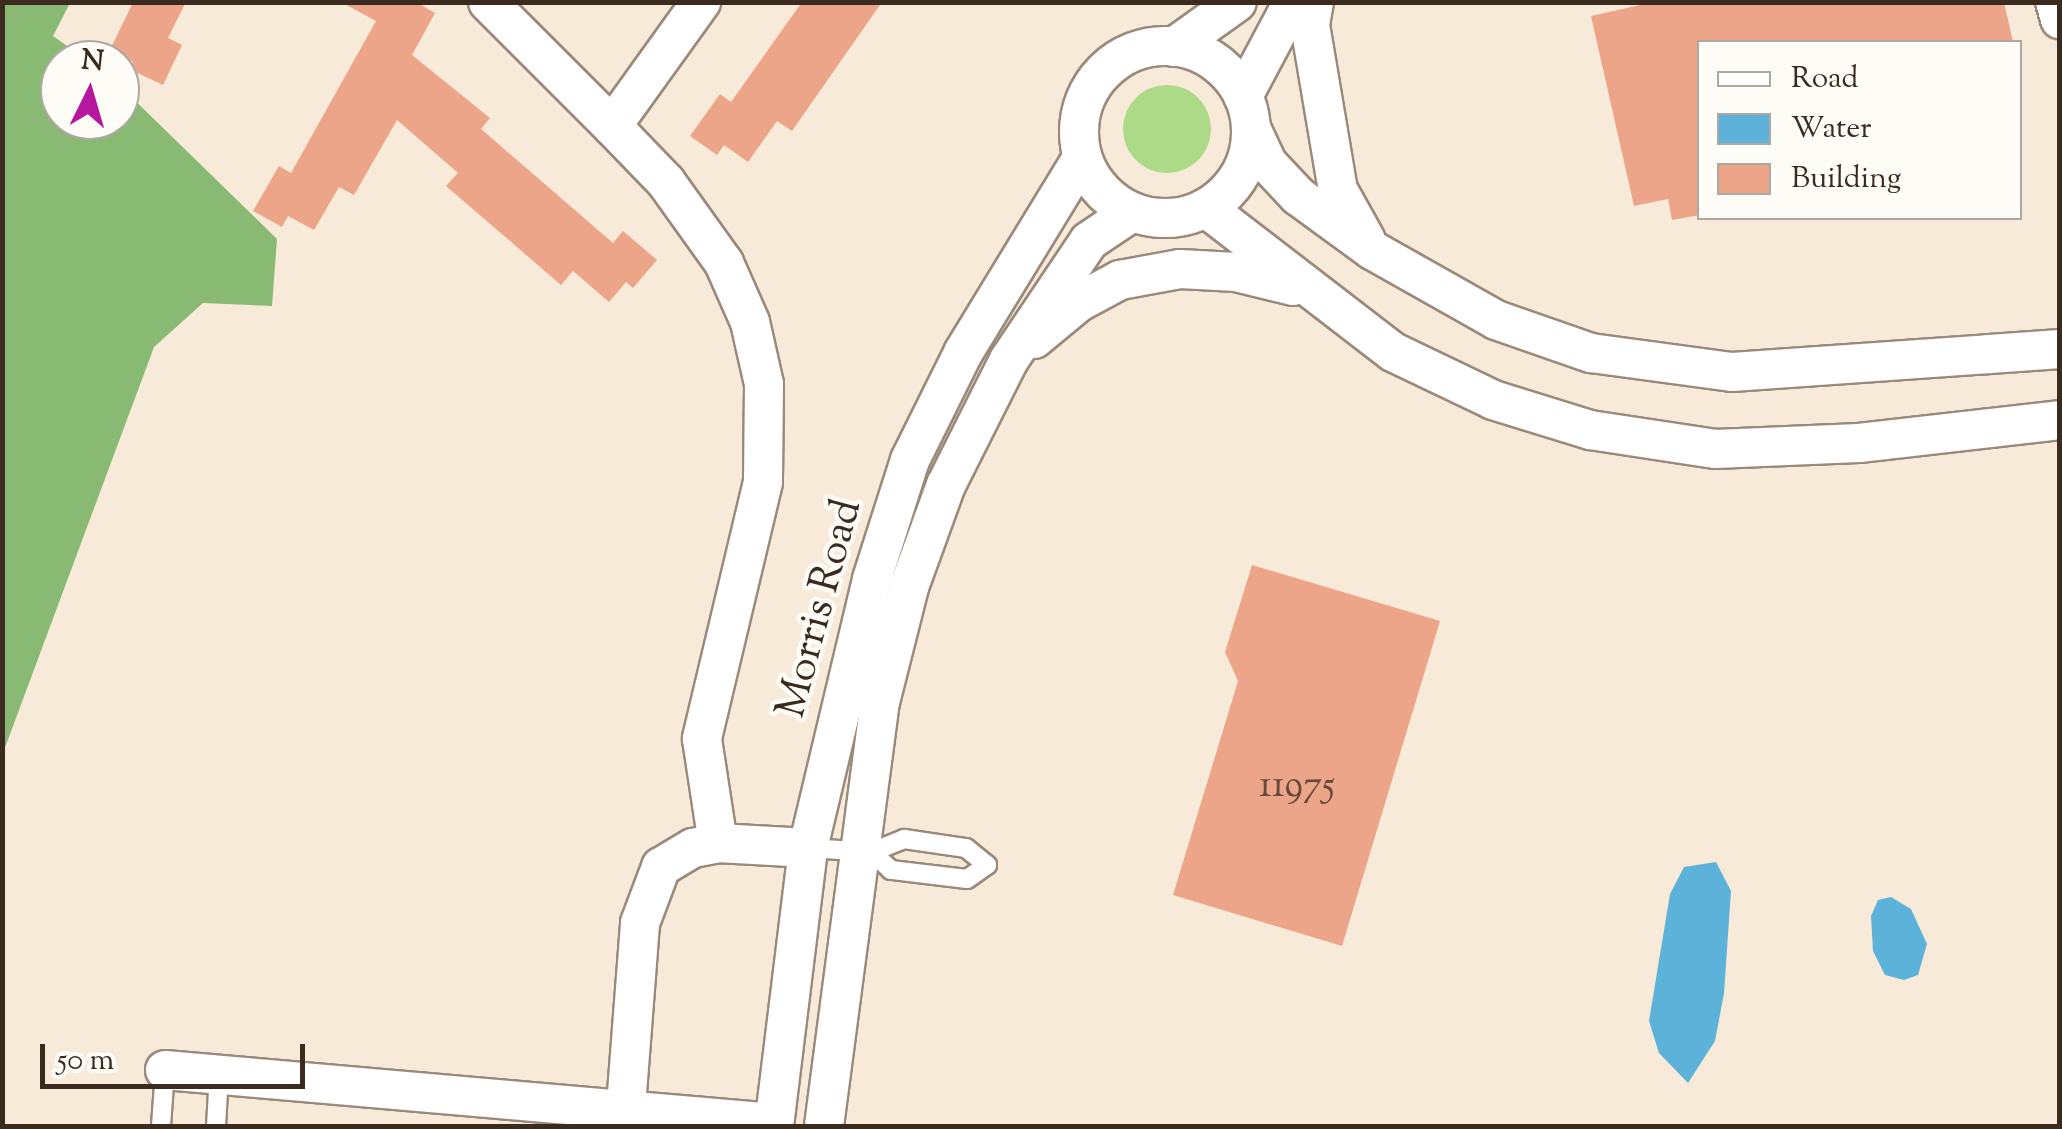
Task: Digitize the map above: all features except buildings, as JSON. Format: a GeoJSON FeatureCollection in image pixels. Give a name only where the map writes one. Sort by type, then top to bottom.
{"type":"FeatureCollection","features":[{"type":"Feature","properties":{"kind":"street"},"geometry":{"type":"LineString","coordinates":[[488,2],[666,182],[724,263],[750,322],[764,384],[763,482],[705,703],[705,778],[718,843]]}},
{"type":"Feature","properties":{"kind":"street"},"geometry":{"type":"LineString","coordinates":[[612,126],[701,2]]}},
{"type":"Feature","properties":{"kind":"street"},"geometry":{"type":"LineString","coordinates":[[1237,2],[1174,46],[1126,55],[1090,87],[1081,110],[1082,158],[1093,181],[1132,212],[1182,217],[1206,208],[1240,174],[1247,112],[1293,2]]}},
{"type":"Feature","properties":{"kind":"street"},"geometry":{"type":"LineString","coordinates":[[1314,2],[1310,25],[1338,190],[1372,250]]}},
{"type":"Feature","properties":{"kind":"street"},"geometry":{"type":"LineString","coordinates":[[2055,2],[2060,20]]}},
{"type":"Feature","properties":{"kind":"street"},"geometry":{"type":"LineString","coordinates":[[1174,46],[1226,72],[1268,164],[1298,196],[1372,250],[1496,320],[1591,352],[1732,372],[2060,349]]}},
{"type":"Feature","properties":{"kind":"street","name":"Morris Road"},"geometry":{"type":"LineString","coordinates":[[774,1125],[808,848],[866,598],[910,460],[963,353],[1082,158]]}},
{"type":"Feature","properties":{"kind":"street"},"geometry":{"type":"LineString","coordinates":[[1206,208],[1304,289],[1393,352],[1493,400],[1590,430],[1715,449],[1858,443],[2060,420]]}},
{"type":"Feature","properties":{"kind":"street","name":"Morris Road"},"geometry":{"type":"LineString","coordinates":[[824,1126],[864,852],[880,702],[909,587],[946,485],[1010,360],[1089,240],[1132,212]]}},
{"type":"Feature","properties":{"kind":"street"},"geometry":{"type":"LineString","coordinates":[[1010,360],[1079,302],[1120,280],[1180,269],[1236,272],[1304,289]]}},
{"type":"Feature","properties":{"kind":"street"},"geometry":{"type":"LineString","coordinates":[[626,1106],[644,901],[675,856],[718,843],[808,848]]}},
{"type":"Feature","properties":{"kind":"street"},"geometry":{"type":"LineString","coordinates":[[166,1070],[626,1106],[774,1125]]}},
{"type":"Feature","properties":{"kind":"lane"},"geometry":{"type":"LineString","coordinates":[[808,848],[864,852],[904,839],[966,848],[987,865],[966,878],[950,877],[891,870],[864,852]]}},
{"type":"Feature","properties":{"kind":"lane"},"geometry":{"type":"LineString","coordinates":[[161,1126],[166,1070]]}},
{"type":"Feature","properties":{"kind":"lane"},"geometry":{"type":"LineString","coordinates":[[216,1126],[219,1074]]}},
{"type":"Feature","properties":{"kind":"green space"},"geometry":{"type":"Polygon","coordinates":[[[3,2],[70,3],[53,36],[59,40],[40,40],[40,140],[140,140],[140,105],[277,239],[272,306],[203,303],[154,347],[3,753],[3,2]]]}},
{"type":"Feature","properties":{"kind":"green space"},"geometry":{"type":"Polygon","coordinates":[[[1167,85],[1198,98],[1211,129],[1198,160],[1167,173],[1136,160],[1123,129],[1136,98],[1167,85]]]}},
{"type":"Feature","properties":{"kind":"water"},"geometry":{"type":"Polygon","coordinates":[[[1716,862],[1731,891],[1724,993],[1715,1041],[1688,1083],[1659,1053],[1649,1021],[1670,894],[1684,867],[1716,862]]]}},
{"type":"Feature","properties":{"kind":"water"},"geometry":{"type":"Polygon","coordinates":[[[1891,897],[1911,909],[1927,944],[1918,975],[1904,980],[1885,975],[1873,951],[1871,916],[1878,900],[1891,897]]]}}]}
